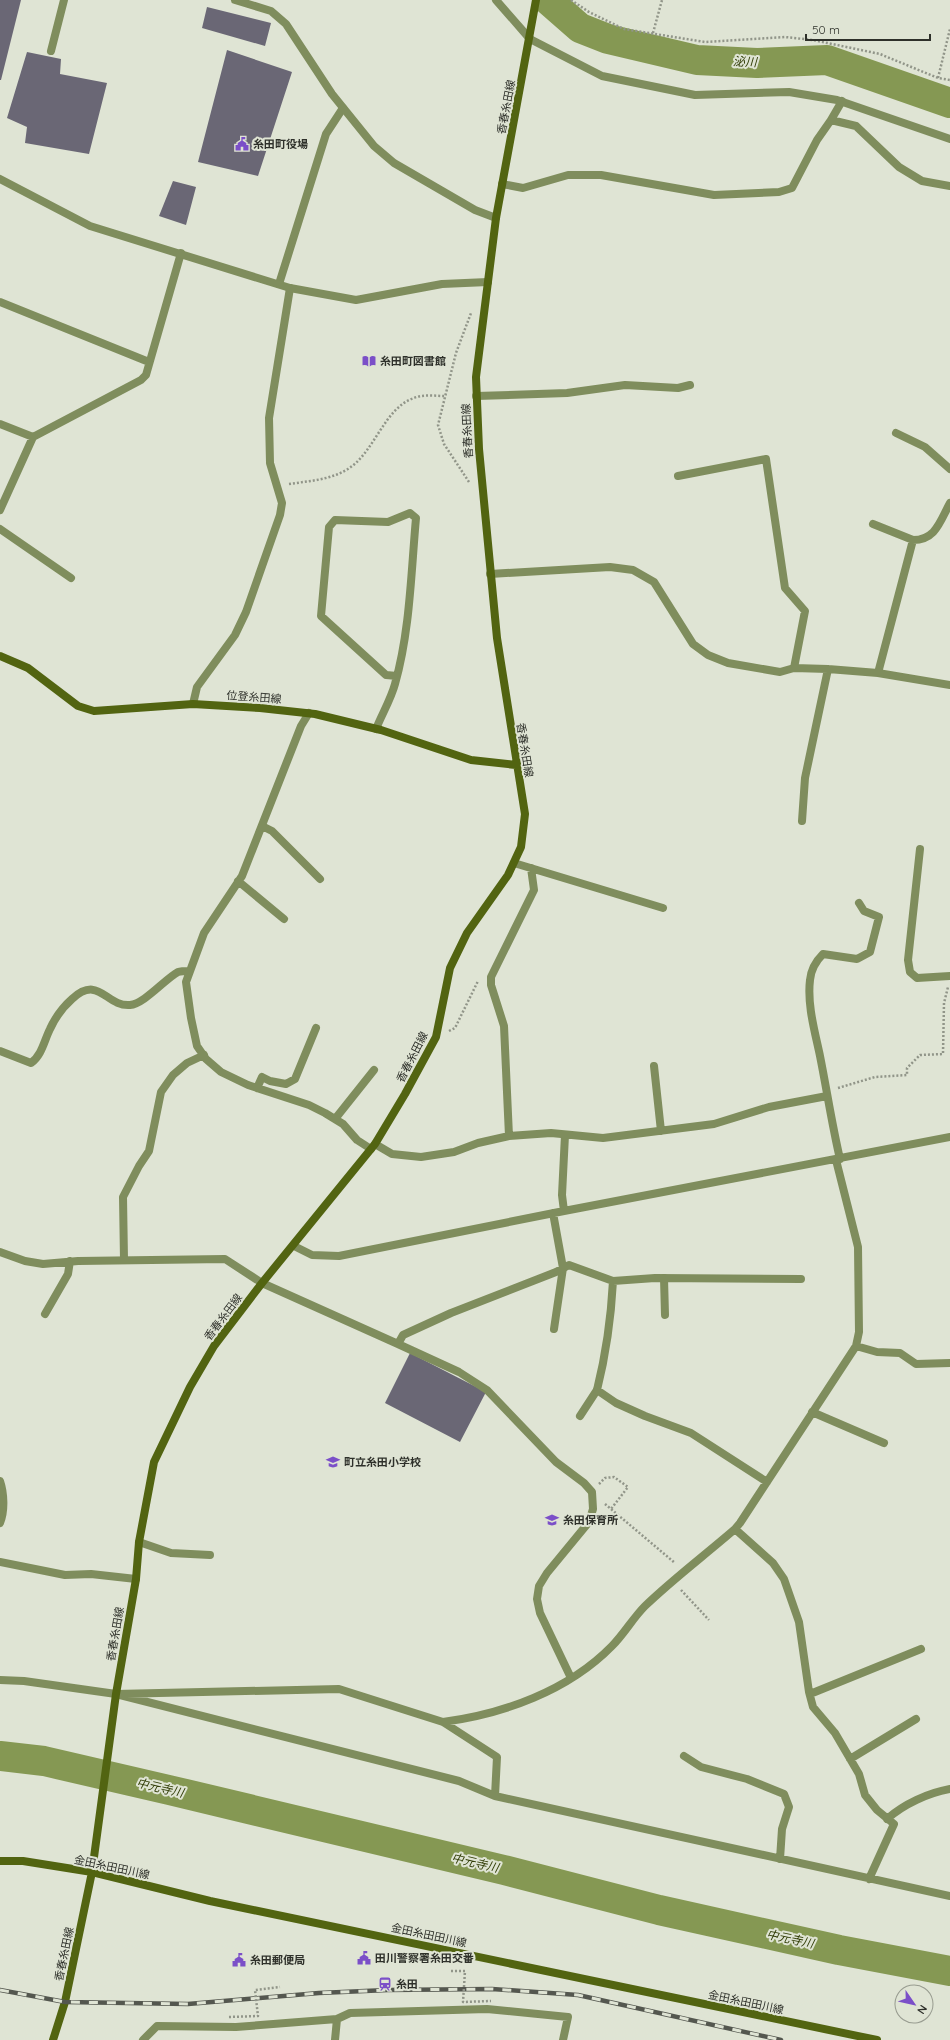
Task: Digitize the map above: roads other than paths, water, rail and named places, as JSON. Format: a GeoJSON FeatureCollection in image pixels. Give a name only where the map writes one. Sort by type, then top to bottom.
{"type":"FeatureCollection","features":[{"type":"Feature","properties":{"kind":"main road","name":"香春糸田線"},"geometry":{"type":"LineString","coordinates":[[52,2040],[65,2002],[92,1872],[115,1714],[116,1694],[136,1579],[139,1542],[154,1462],[190,1387],[214,1346],[262,1283],[294,1246],[373,1147],[405,1094],[436,1037],[450,968],[467,933],[508,875],[521,847],[525,814],[497,638],[482,492],[476,377],[496,218],[536,0]]}},
{"type":"Feature","properties":{"kind":"main road","name":"位登糸田線"},"geometry":{"type":"LineString","coordinates":[[0,656],[28,668],[78,706],[94,711],[193,704],[309,713],[376,729],[471,760],[516,765]]}},
{"type":"Feature","properties":{"kind":"main road","name":"金田糸田田川線"},"geometry":{"type":"LineString","coordinates":[[0,1861],[23,1861],[92,1872],[218,1902],[876,2040]]}},
{"type":"Feature","properties":{"kind":"street"},"geometry":{"type":"LineString","coordinates":[[51,51],[64,0]]}},
{"type":"Feature","properties":{"kind":"street"},"geometry":{"type":"LineString","coordinates":[[235,0],[271,11],[286,24],[343,108],[374,146],[394,163],[475,210],[496,218]]}},
{"type":"Feature","properties":{"kind":"street"},"geometry":{"type":"LineString","coordinates":[[496,0],[530,39],[602,76],[696,95],[789,92],[842,101],[950,139]]}},
{"type":"Feature","properties":{"kind":"street"},"geometry":{"type":"LineString","coordinates":[[502,184],[524,188],[568,175],[601,175],[714,195],[779,192],[792,188],[816,140],[831,120],[842,101]]}},
{"type":"Feature","properties":{"kind":"street"},"geometry":{"type":"LineString","coordinates":[[279,284],[326,134],[343,108]]}},
{"type":"Feature","properties":{"kind":"street"},"geometry":{"type":"LineString","coordinates":[[831,120],[856,126],[899,167],[922,181],[950,186]]}},
{"type":"Feature","properties":{"kind":"street"},"geometry":{"type":"LineString","coordinates":[[0,179],[90,226],[290,288],[356,300],[442,284],[488,282]]}},
{"type":"Feature","properties":{"kind":"street"},"geometry":{"type":"LineString","coordinates":[[0,510],[33,437],[141,380],[146,375],[181,253]]}},
{"type":"Feature","properties":{"kind":"street"},"geometry":{"type":"LineString","coordinates":[[193,704],[197,687],[235,635],[246,612],[280,515],[282,503],[270,463],[269,418],[290,288]]}},
{"type":"Feature","properties":{"kind":"street"},"geometry":{"type":"LineString","coordinates":[[0,302],[149,362]]}},
{"type":"Feature","properties":{"kind":"street"},"geometry":{"type":"LineString","coordinates":[[476,396],[567,393],[625,385],[678,388],[690,385]]}},
{"type":"Feature","properties":{"kind":"street"},"geometry":{"type":"LineString","coordinates":[[0,424],[33,437]]}},
{"type":"Feature","properties":{"kind":"street"},"geometry":{"type":"LineString","coordinates":[[896,433],[925,447],[950,469]]}},
{"type":"Feature","properties":{"kind":"street"},"geometry":{"type":"LineString","coordinates":[[678,476],[766,459],[785,588],[806,611],[794,668]]}},
{"type":"Feature","properties":{"kind":"street"},"geometry":{"type":"LineString","coordinates":[[873,524],[913,540],[924,540],[935,532],[950,503]]}},
{"type":"Feature","properties":{"kind":"street"},"geometry":{"type":"LineString","coordinates":[[376,729],[397,676],[404,643],[416,518],[410,513],[388,522],[335,520],[329,527],[322,616],[386,675],[397,676]]}},
{"type":"Feature","properties":{"kind":"street"},"geometry":{"type":"LineString","coordinates":[[0,529],[71,578]]}},
{"type":"Feature","properties":{"kind":"street"},"geometry":{"type":"LineString","coordinates":[[878,673],[913,540]]}},
{"type":"Feature","properties":{"kind":"street"},"geometry":{"type":"LineString","coordinates":[[490,574],[610,567],[633,570],[654,582],[693,644],[708,656],[728,663],[780,672],[794,668],[828,669],[878,673],[950,685]]}},
{"type":"Feature","properties":{"kind":"street"},"geometry":{"type":"LineString","coordinates":[[802,821],[805,778],[828,669]]}},
{"type":"Feature","properties":{"kind":"street"},"geometry":{"type":"LineString","coordinates":[[309,713],[301,726],[242,876],[204,933],[186,982],[197,1046],[221,1072],[257,1088],[309,1105],[342,1124],[357,1140],[373,1147],[392,1154],[422,1157],[454,1152],[478,1143],[509,1136],[551,1133],[603,1138],[714,1124],[769,1107],[827,1096]]}},
{"type":"Feature","properties":{"kind":"street"},"geometry":{"type":"LineString","coordinates":[[262,826],[272,831],[320,879]]}},
{"type":"Feature","properties":{"kind":"street"},"geometry":{"type":"LineString","coordinates":[[920,849],[908,960],[910,972],[917,978],[950,976]]}},
{"type":"Feature","properties":{"kind":"street"},"geometry":{"type":"LineString","coordinates":[[514,863],[663,908]]}},
{"type":"Feature","properties":{"kind":"street"},"geometry":{"type":"LineString","coordinates":[[509,1136],[504,1026],[491,985],[491,977],[534,890],[531,868]]}},
{"type":"Feature","properties":{"kind":"street"},"geometry":{"type":"LineString","coordinates":[[238,881],[284,919]]}},
{"type":"Feature","properties":{"kind":"street"},"geometry":{"type":"LineString","coordinates":[[443,1722],[496,1712],[529,1700],[571,1678],[612,1646],[644,1608],[672,1581],[735,1529],[856,1346],[859,1332],[858,1247],[838,1159],[809,995],[810,979],[814,962],[823,954],[856,959],[870,952],[879,916],[864,911],[859,903]]}},
{"type":"Feature","properties":{"kind":"street"},"geometry":{"type":"LineString","coordinates":[[0,1051],[31,1063],[38,1058],[51,1027],[63,1009],[78,995],[88,990],[100,991],[117,1003],[131,1005],[139,1002],[179,971],[190,971]]}},
{"type":"Feature","properties":{"kind":"street"},"geometry":{"type":"LineString","coordinates":[[257,1088],[262,1077],[270,1081],[286,1084],[295,1079],[316,1028]]}},
{"type":"Feature","properties":{"kind":"street"},"geometry":{"type":"LineString","coordinates":[[124,1260],[123,1197],[139,1166],[149,1151],[161,1092],[173,1075],[187,1063],[204,1055]]}},
{"type":"Feature","properties":{"kind":"street"},"geometry":{"type":"LineString","coordinates":[[654,1066],[661,1131]]}},
{"type":"Feature","properties":{"kind":"street"},"geometry":{"type":"LineString","coordinates":[[335,1119],[374,1070]]}},
{"type":"Feature","properties":{"kind":"street"},"geometry":{"type":"LineString","coordinates":[[564,1211],[562,1195],[565,1135]]}},
{"type":"Feature","properties":{"kind":"street"},"geometry":{"type":"LineString","coordinates":[[294,1246],[312,1255],[339,1256],[553,1213],[950,1137]]}},
{"type":"Feature","properties":{"kind":"street"},"geometry":{"type":"LineString","coordinates":[[553,1213],[563,1268],[554,1329]]}},
{"type":"Feature","properties":{"kind":"street"},"geometry":{"type":"LineString","coordinates":[[0,1252],[25,1261],[43,1264],[70,1261],[225,1259],[262,1283],[459,1372],[487,1390],[556,1462],[584,1483],[593,1496],[593,1509],[589,1522],[547,1573],[539,1586],[537,1599],[540,1613],[571,1678]]}},
{"type":"Feature","properties":{"kind":"street"},"geometry":{"type":"LineString","coordinates":[[45,1314],[68,1274],[70,1261]]}},
{"type":"Feature","properties":{"kind":"street"},"geometry":{"type":"LineString","coordinates":[[398,1344],[403,1335],[569,1265],[613,1281],[664,1278],[801,1279]]}},
{"type":"Feature","properties":{"kind":"street"},"geometry":{"type":"LineString","coordinates":[[664,1278],[665,1316]]}},
{"type":"Feature","properties":{"kind":"street"},"geometry":{"type":"LineString","coordinates":[[580,1416],[597,1390],[606,1348],[613,1281]]}},
{"type":"Feature","properties":{"kind":"street"},"geometry":{"type":"LineString","coordinates":[[856,1346],[877,1352],[900,1353],[916,1364],[950,1363]]}},
{"type":"Feature","properties":{"kind":"street"},"geometry":{"type":"LineString","coordinates":[[597,1390],[616,1403],[645,1416],[691,1433],[767,1482]]}},
{"type":"Feature","properties":{"kind":"street"},"geometry":{"type":"LineString","coordinates":[[812,1412],[884,1443]]}},
{"type":"Feature","properties":{"kind":"street"},"geometry":{"type":"LineString","coordinates":[[0,1481],[3,1490],[2,1518],[0,1523]]}},
{"type":"Feature","properties":{"kind":"street"},"geometry":{"type":"LineString","coordinates":[[735,1529],[773,1564],[784,1578],[799,1622],[813,1707],[835,1733],[859,1774],[866,1795],[877,1810],[894,1824],[869,1879]]}},
{"type":"Feature","properties":{"kind":"street"},"geometry":{"type":"LineString","coordinates":[[139,1542],[171,1553],[210,1555]]}},
{"type":"Feature","properties":{"kind":"street"},"geometry":{"type":"LineString","coordinates":[[0,1562],[65,1574],[91,1574],[136,1579]]}},
{"type":"Feature","properties":{"kind":"street"},"geometry":{"type":"LineString","coordinates":[[810,1694],[921,1649]]}},
{"type":"Feature","properties":{"kind":"street"},"geometry":{"type":"LineString","coordinates":[[0,1680],[24,1681],[116,1694],[459,1781],[495,1796],[950,1896]]}},
{"type":"Feature","properties":{"kind":"street"},"geometry":{"type":"LineString","coordinates":[[116,1694],[339,1689],[443,1722],[496,1757],[495,1796]]}},
{"type":"Feature","properties":{"kind":"street"},"geometry":{"type":"LineString","coordinates":[[850,1759],[916,1719]]}},
{"type":"Feature","properties":{"kind":"street"},"geometry":{"type":"LineString","coordinates":[[684,1756],[701,1767],[748,1779],[784,1794],[789,1807],[782,1829],[780,1859]]}},
{"type":"Feature","properties":{"kind":"street"},"geometry":{"type":"LineString","coordinates":[[888,1819],[898,1810],[937,1791],[950,1789]]}},
{"type":"Feature","properties":{"kind":"street"},"geometry":{"type":"LineString","coordinates":[[142,2040],[157,2026],[236,2028],[338,2019],[350,2013],[499,2010],[568,2017],[563,2040]]}},
{"type":"Feature","properties":{"kind":"street"},"geometry":{"type":"LineString","coordinates":[[335,2040],[338,2019]]}},
{"type":"Feature","properties":{"kind":"waterway","name":"泌川"},"geometry":{"type":"LineString","coordinates":[[548,0],[580,28],[608,39],[697,60],[757,63],[827,60],[950,103]]}},
{"type":"Feature","properties":{"kind":"waterway","name":"中元寺川"},"geometry":{"type":"LineString","coordinates":[[0,1756],[44,1761],[504,1870],[659,1910],[839,1950],[950,1971]]}},
{"type":"Feature","properties":{"kind":"railway"},"geometry":{"type":"LineString","coordinates":[[0,1990],[65,2002],[188,2004],[319,1993],[388,1990],[492,1989],[578,1995],[781,2040]]}},
{"type":"Feature","properties":{"kind":"place","name":"糸田町役場"},"geometry":{"type":"Point","coordinates":[242,144]}},
{"type":"Feature","properties":{"kind":"place","name":"糸田町図書館"},"geometry":{"type":"Point","coordinates":[369,361]}},
{"type":"Feature","properties":{"kind":"place","name":"町立糸田小学校"},"geometry":{"type":"Point","coordinates":[333,1462]}},
{"type":"Feature","properties":{"kind":"place","name":"糸田保育所"},"geometry":{"type":"Point","coordinates":[552,1520]}},
{"type":"Feature","properties":{"kind":"place","name":"田川警察署糸田交番"},"geometry":{"type":"Point","coordinates":[364,1958]}},
{"type":"Feature","properties":{"kind":"place","name":"糸田郵便局"},"geometry":{"type":"Point","coordinates":[239,1960]}},
{"type":"Feature","properties":{"kind":"place","name":"糸田"},"geometry":{"type":"Point","coordinates":[385,1984]}}]}
